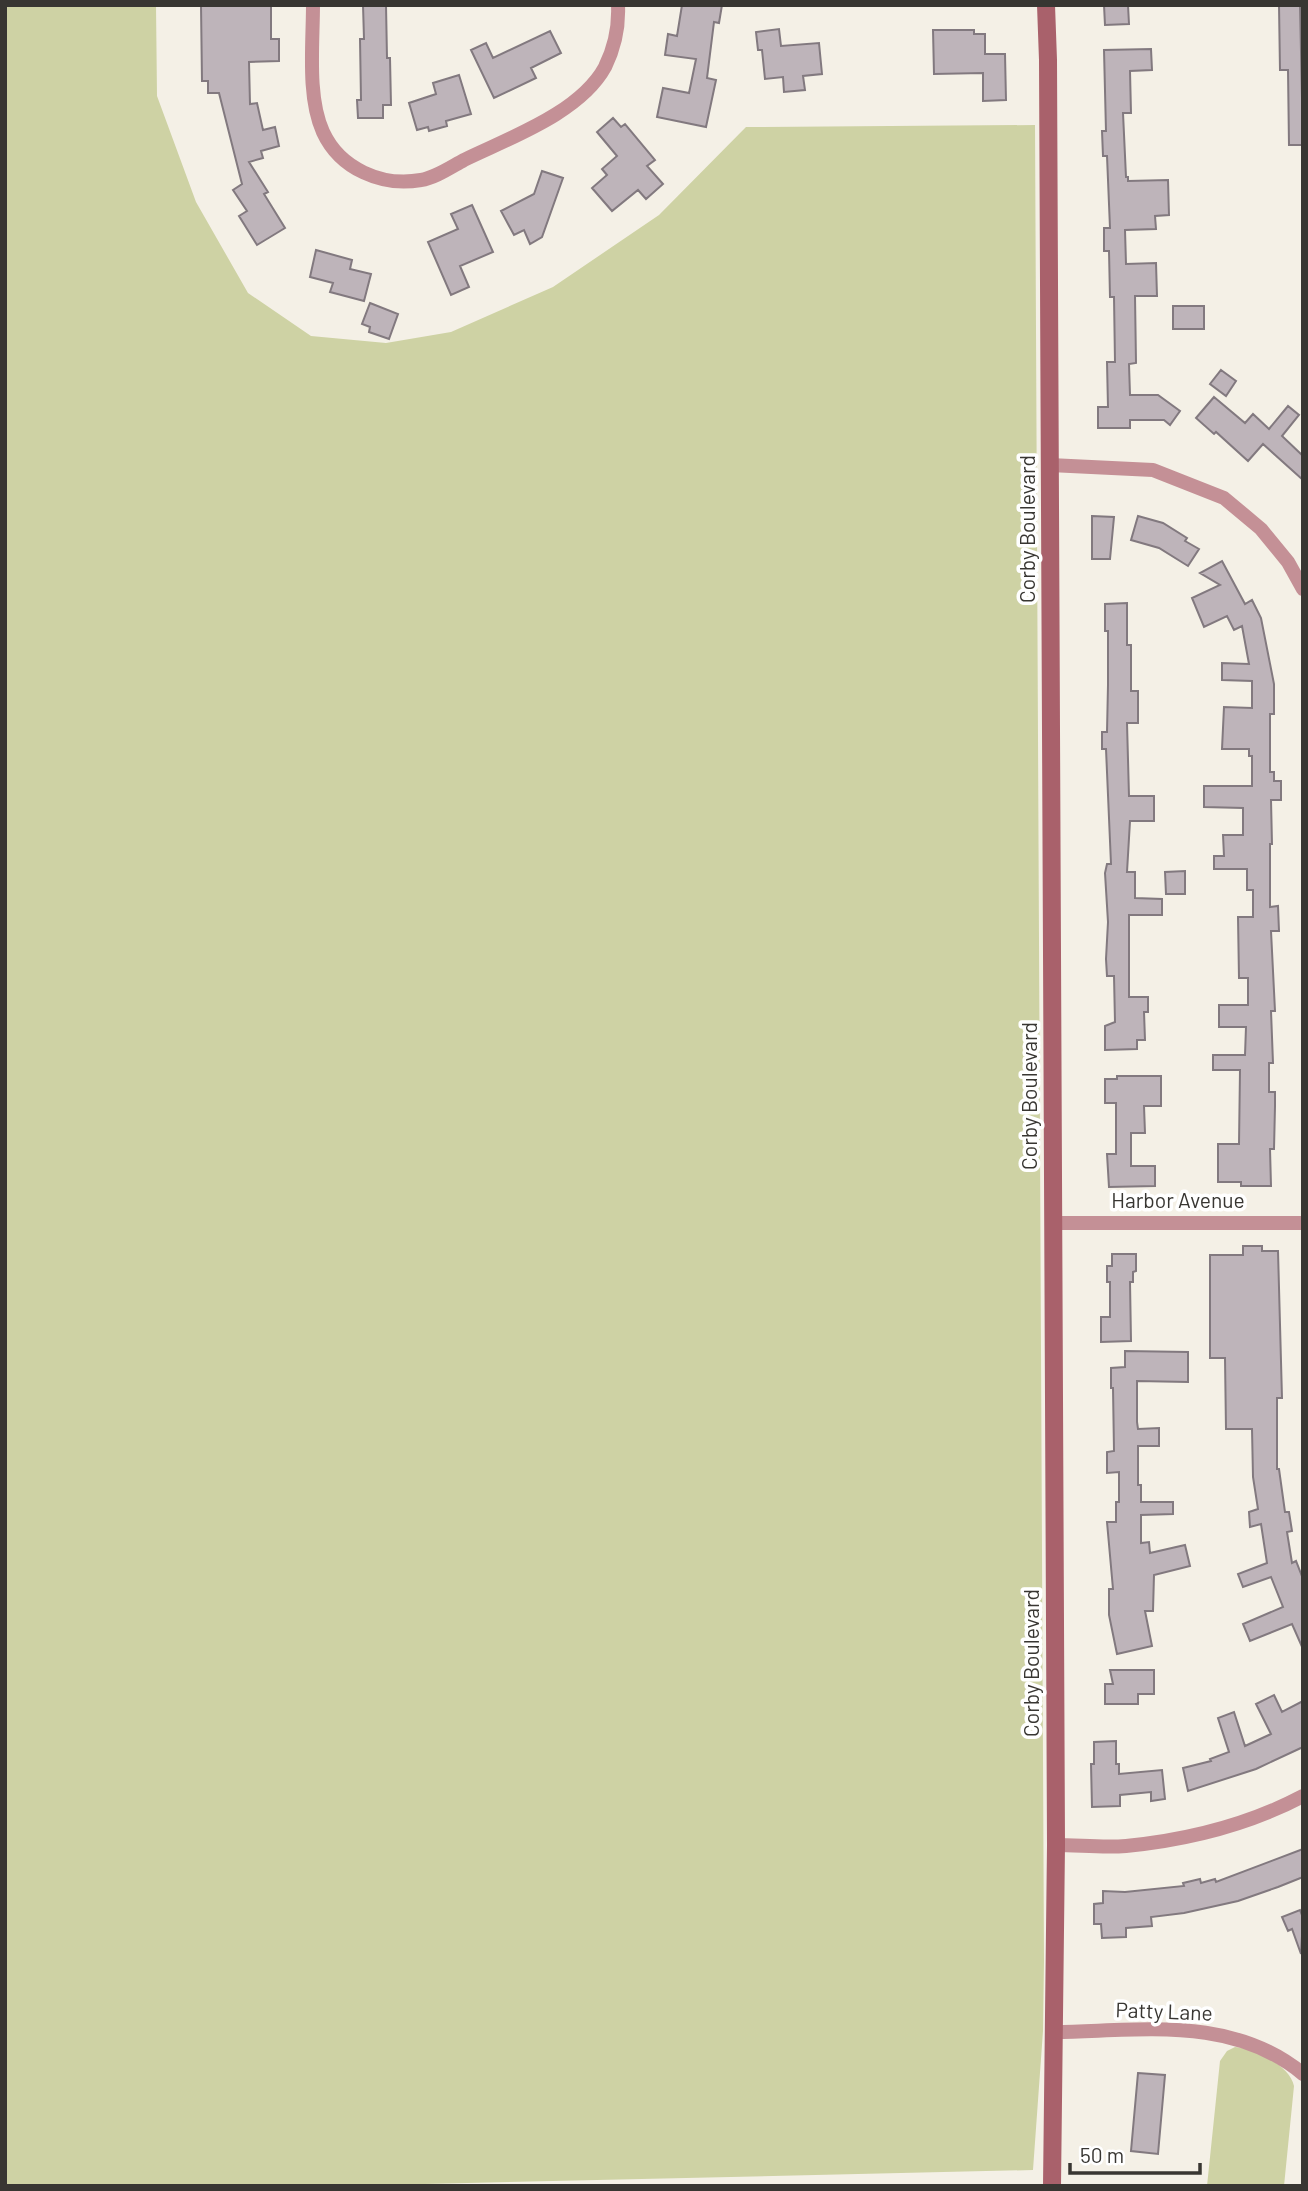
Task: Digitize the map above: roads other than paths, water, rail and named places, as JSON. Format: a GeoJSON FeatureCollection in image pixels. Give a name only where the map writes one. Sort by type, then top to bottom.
{"type":"FeatureCollection","features":[{"type":"Feature","properties":{"kind":"street"},"geometry":{"type":"LineString","coordinates":[[313,5],[314,100],[324,135],[356,169],[377,178],[400,182],[424,180],[566,108],[590,87],[604,68],[615,39],[618,5]]}},
{"type":"Feature","properties":{"kind":"street","name":"Corby Boulevard"},"geometry":{"type":"LineString","coordinates":[[1046,5],[1056,1845],[1052,2186]]}},
{"type":"Feature","properties":{"kind":"street"},"geometry":{"type":"LineString","coordinates":[[1050,465],[1153,470],[1224,498],[1261,529],[1288,562],[1303,589]]}},
{"type":"Feature","properties":{"kind":"street","name":"Harbor Avenue"},"geometry":{"type":"LineString","coordinates":[[1053,1223],[1303,1223]]}},
{"type":"Feature","properties":{"kind":"street"},"geometry":{"type":"LineString","coordinates":[[1056,1845],[1124,1846],[1194,1836],[1260,1816],[1303,1796]]}},
{"type":"Feature","properties":{"kind":"street","name":"Patty Lane"},"geometry":{"type":"LineString","coordinates":[[1055,2032],[1208,2032],[1240,2038],[1267,2049],[1303,2074]]}}]}
